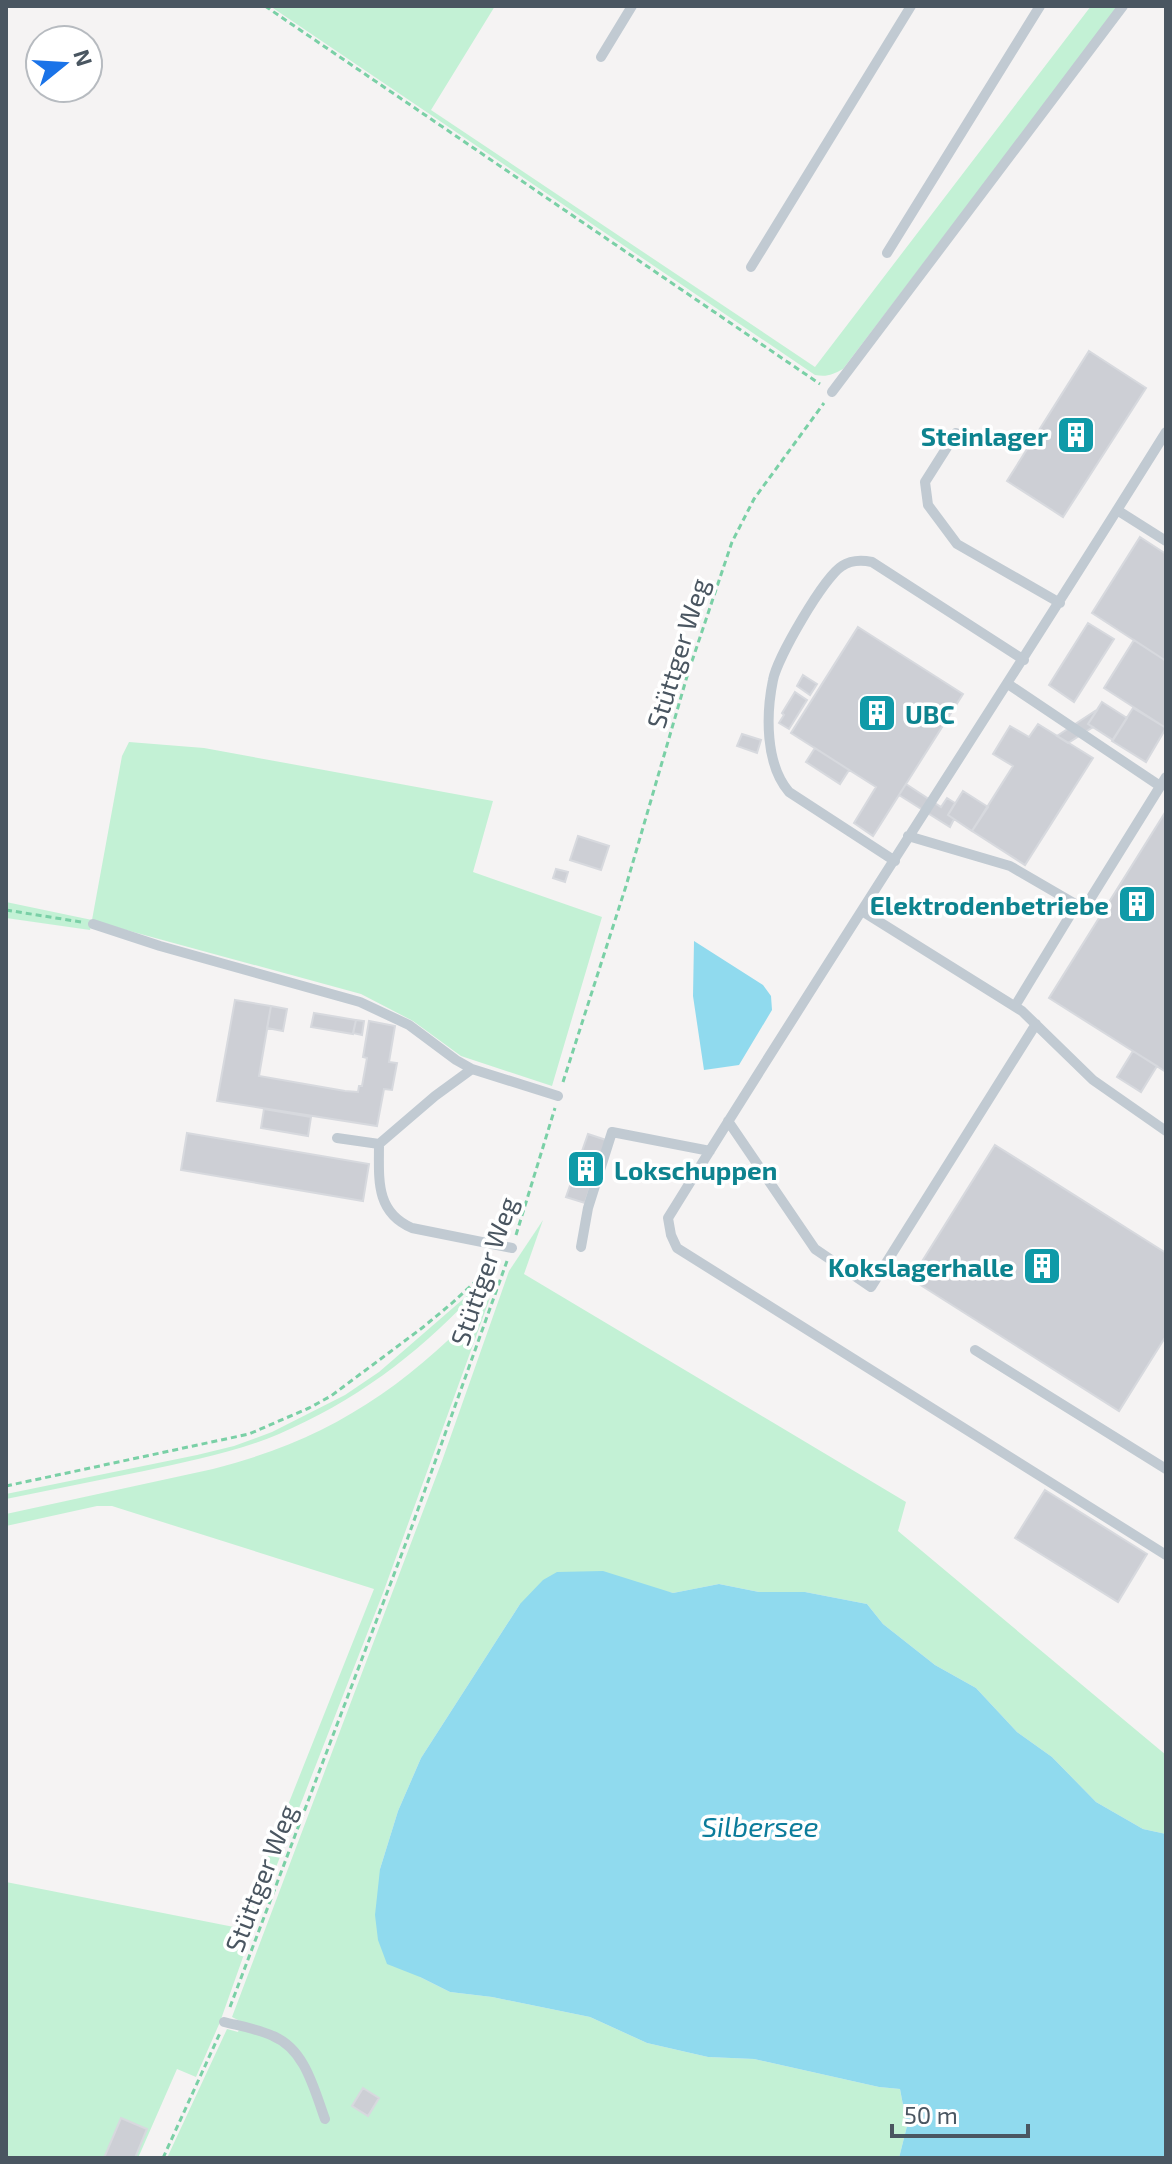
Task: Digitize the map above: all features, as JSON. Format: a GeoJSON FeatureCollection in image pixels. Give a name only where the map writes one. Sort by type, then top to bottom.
{"type":"FeatureCollection","features":[{"type":"Feature","properties":{"kind":"lane"},"geometry":{"type":"LineString","coordinates":[[601,57],[632,6]]}},
{"type":"Feature","properties":{"kind":"lane"},"geometry":{"type":"LineString","coordinates":[[751,267],[911,6]]}},
{"type":"Feature","properties":{"kind":"lane"},"geometry":{"type":"LineString","coordinates":[[887,253],[1040,6]]}},
{"type":"Feature","properties":{"kind":"lane"},"geometry":{"type":"LineString","coordinates":[[830,395],[1123,6]]}},
{"type":"Feature","properties":{"kind":"lane"},"geometry":{"type":"LineString","coordinates":[[1166,432],[668,1218],[677,1248],[1166,1555]]}},
{"type":"Feature","properties":{"kind":"lane"},"geometry":{"type":"LineString","coordinates":[[956,433],[925,482],[928,505],[957,544],[1060,603]]}},
{"type":"Feature","properties":{"kind":"lane"},"geometry":{"type":"LineString","coordinates":[[1117,510],[1165,538]]}},
{"type":"Feature","properties":{"kind":"lane"},"geometry":{"type":"LineString","coordinates":[[895,861],[789,792],[773,757],[770,714],[777,667],[828,579],[850,562],[872,562],[1024,660]]}},
{"type":"Feature","properties":{"kind":"lane"},"geometry":{"type":"LineString","coordinates":[[908,836],[1010,866],[1084,909],[1163,782],[1008,684]]}},
{"type":"Feature","properties":{"kind":"lane"},"geometry":{"type":"LineString","coordinates":[[1015,1006],[1077,904]]}},
{"type":"Feature","properties":{"kind":"lane"},"geometry":{"type":"LineString","coordinates":[[862,911],[1015,1006],[1093,1080],[1166,1131]]}},
{"type":"Feature","properties":{"kind":"lane"},"geometry":{"type":"LineString","coordinates":[[93,924],[360,1002],[409,1025],[472,1069],[558,1096]]}},
{"type":"Feature","properties":{"kind":"lane"},"geometry":{"type":"LineString","coordinates":[[728,1121],[815,1249],[871,1287],[1036,1024]]}},
{"type":"Feature","properties":{"kind":"lane"},"geometry":{"type":"LineString","coordinates":[[337,1138],[379,1144],[472,1069]]}},
{"type":"Feature","properties":{"kind":"lane"},"geometry":{"type":"LineString","coordinates":[[581,1247],[588,1208],[612,1132],[710,1151]]}},
{"type":"Feature","properties":{"kind":"lane"},"geometry":{"type":"LineString","coordinates":[[379,1144],[379,1184],[385,1204],[397,1221],[412,1228],[512,1248]]}},
{"type":"Feature","properties":{"kind":"lane"},"geometry":{"type":"LineString","coordinates":[[975,1350],[1166,1469]]}},
{"type":"Feature","properties":{"kind":"lane"},"geometry":{"type":"LineString","coordinates":[[224,2022],[270,2034],[288,2044],[304,2067],[325,2119]]}},
{"type":"Feature","properties":{"kind":"path"},"geometry":{"type":"LineString","coordinates":[[265,6],[830,395]]}},
{"type":"Feature","properties":{"kind":"path","name":"Stüttger Weg"},"geometry":{"type":"LineString","coordinates":[[163,2158],[224,2022],[407,1540],[512,1248],[626,886],[688,673],[732,542],[754,499],[830,395]]}},
{"type":"Feature","properties":{"kind":"path"},"geometry":{"type":"LineString","coordinates":[[6,910],[93,924]]}},
{"type":"Feature","properties":{"kind":"path"},"geometry":{"type":"LineString","coordinates":[[6,1486],[249,1434],[309,1408],[331,1396],[442,1312],[512,1248]]}},
{"type":"Feature","properties":{"kind":"green space"},"geometry":{"type":"Polygon","coordinates":[[[270,6],[495,6],[431,110],[815,367],[1091,6],[1119,6],[843,369],[823,376],[815,375],[270,6]]]}},
{"type":"Feature","properties":{"kind":"green space"},"geometry":{"type":"Polygon","coordinates":[[[129,742],[204,748],[493,801],[473,872],[602,917],[552,1086],[461,1056],[413,1021],[361,994],[93,921],[90,930],[6,918],[6,902],[92,920],[122,756],[129,742]]]}},
{"type":"Feature","properties":{"kind":"green space"},"geometry":{"type":"Polygon","coordinates":[[[543,1220],[524,1274],[906,1502],[898,1531],[1166,1755],[1166,1834],[1143,1829],[1096,1802],[1052,1757],[1017,1732],[976,1688],[935,1665],[883,1624],[867,1604],[805,1592],[759,1592],[719,1584],[673,1593],[650,1588],[520,1604],[421,1758],[398,1811],[380,1869],[420,1977],[450,1992],[492,1997],[590,2017],[647,2043],[708,2057],[754,2059],[900,2089],[907,2126],[899,2158],[167,2158],[227,2029],[238,2032],[242,2022],[232,2017],[442,1461],[509,1271],[543,1220]]]}},
{"type":"Feature","properties":{"kind":"green space"},"geometry":{"type":"Polygon","coordinates":[[[469,1294],[471,1297],[450,1319],[382,1376],[332,1407],[279,1434],[195,1460],[6,1499],[6,1494],[197,1455],[272,1432],[345,1395],[379,1372],[469,1294]]]}},
{"type":"Feature","properties":{"kind":"green space"},"geometry":{"type":"Polygon","coordinates":[[[490,1298],[383,1593],[264,1898],[220,2022],[196,2077],[177,2069],[138,2158],[6,2158],[6,1882],[239,1928],[374,1589],[112,1506],[97,1506],[6,1526],[6,1514],[213,1469],[295,1442],[331,1425],[397,1383],[429,1358],[490,1298]]]}},
{"type":"Feature","properties":{"kind":"water"},"geometry":{"type":"Polygon","coordinates":[[[694,941],[763,985],[771,996],[772,1010],[739,1065],[704,1070],[693,996],[694,941]]]}},
{"type":"Feature","properties":{"kind":"water","name":"Silbersee"},"geometry":{"type":"Polygon","coordinates":[[[603,1571],[673,1593],[719,1584],[759,1592],[805,1592],[867,1604],[883,1624],[935,1665],[976,1688],[1017,1732],[1052,1757],[1096,1802],[1143,1829],[1166,1834],[1166,2158],[899,2158],[907,2126],[900,2089],[754,2059],[708,2057],[647,2043],[590,2017],[492,1997],[450,1992],[387,1964],[378,1940],[375,1915],[380,1869],[398,1811],[421,1758],[520,1604],[543,1580],[557,1572],[603,1571]]]}},
{"type":"Feature","properties":{"kind":"building","name":"Steinlager"},"geometry":{"type":"Polygon","coordinates":[[[1089,351],[1146,388],[1063,517],[1007,481],[1089,351]]]}},
{"type":"Feature","properties":{"kind":"building"},"geometry":{"type":"Polygon","coordinates":[[[1140,537],[1166,554],[1166,661],[1092,613],[1140,537]]]}},
{"type":"Feature","properties":{"kind":"building"},"geometry":{"type":"Polygon","coordinates":[[[1088,623],[1114,639],[1074,702],[1049,685],[1088,623]]]}},
{"type":"Feature","properties":{"kind":"building","name":"UBC"},"geometry":{"type":"Polygon","coordinates":[[[858,627],[963,694],[873,836],[854,823],[876,787],[791,733],[858,627]]]}},
{"type":"Feature","properties":{"kind":"building"},"geometry":{"type":"Polygon","coordinates":[[[1134,640],[1166,661],[1166,728],[1104,688],[1134,640]]]}},
{"type":"Feature","properties":{"kind":"building"},"geometry":{"type":"Polygon","coordinates":[[[803,675],[817,684],[810,695],[797,686],[803,675]]]}},
{"type":"Feature","properties":{"kind":"building"},"geometry":{"type":"Polygon","coordinates":[[[795,692],[807,700],[789,729],[779,723],[795,692]]]}},
{"type":"Feature","properties":{"kind":"building"},"geometry":{"type":"Polygon","coordinates":[[[1102,702],[1127,718],[1113,740],[1088,724],[1102,702]]]}},
{"type":"Feature","properties":{"kind":"building"},"geometry":{"type":"Polygon","coordinates":[[[1133,708],[1166,728],[1146,762],[1112,741],[1133,708]]]}},
{"type":"Feature","properties":{"kind":"building"},"geometry":{"type":"Polygon","coordinates":[[[1098,709],[1088,724],[1093,727],[1068,743],[1057,736],[1098,709]]]}},
{"type":"Feature","properties":{"kind":"building"},"geometry":{"type":"Polygon","coordinates":[[[1038,724],[1093,758],[1025,865],[972,831],[1013,766],[993,754],[1010,726],[1029,737],[1038,724]]]}},
{"type":"Feature","properties":{"kind":"building"},"geometry":{"type":"Polygon","coordinates":[[[742,734],[761,740],[757,753],[737,746],[742,734]]]}},
{"type":"Feature","properties":{"kind":"building"},"geometry":{"type":"Polygon","coordinates":[[[815,748],[849,770],[840,784],[806,762],[815,748]]]}},
{"type":"Feature","properties":{"kind":"building"},"geometry":{"type":"Polygon","coordinates":[[[906,784],[941,807],[947,798],[955,803],[948,815],[954,819],[950,827],[899,795],[906,784]]]}},
{"type":"Feature","properties":{"kind":"building"},"geometry":{"type":"Polygon","coordinates":[[[963,791],[988,807],[972,831],[948,815],[963,791]]]}},
{"type":"Feature","properties":{"kind":"building","name":"Elektrodenbetriebe"},"geometry":{"type":"Polygon","coordinates":[[[1166,811],[1166,1072],[1049,998],[1166,811]]]}},
{"type":"Feature","properties":{"kind":"building"},"geometry":{"type":"Polygon","coordinates":[[[578,836],[609,846],[601,870],[570,860],[578,836]]]}},
{"type":"Feature","properties":{"kind":"building"},"geometry":{"type":"Polygon","coordinates":[[[556,869],[568,872],[565,882],[553,878],[556,869]]]}},
{"type":"Feature","properties":{"kind":"building"},"geometry":{"type":"Polygon","coordinates":[[[235,1000],[271,1006],[259,1076],[345,1091],[358,1092],[359,1086],[362,1086],[369,1021],[395,1026],[389,1062],[397,1063],[392,1090],[384,1089],[377,1126],[217,1101],[235,1000]]]}},
{"type":"Feature","properties":{"kind":"building"},"geometry":{"type":"Polygon","coordinates":[[[271,1006],[287,1009],[283,1031],[267,1028],[271,1006]]]}},
{"type":"Feature","properties":{"kind":"building"},"geometry":{"type":"Polygon","coordinates":[[[314,1013],[356,1020],[353,1034],[311,1027],[314,1013]]]}},
{"type":"Feature","properties":{"kind":"building"},"geometry":{"type":"Polygon","coordinates":[[[356,1020],[364,1021],[362,1035],[353,1033],[356,1020]]]}},
{"type":"Feature","properties":{"kind":"building"},"geometry":{"type":"Polygon","coordinates":[[[1133,1051],[1157,1066],[1141,1092],[1117,1077],[1133,1051]]]}},
{"type":"Feature","properties":{"kind":"building"},"geometry":{"type":"Polygon","coordinates":[[[264,1109],[311,1117],[308,1136],[261,1128],[264,1109]]]}},
{"type":"Feature","properties":{"kind":"building"},"geometry":{"type":"Polygon","coordinates":[[[187,1133],[369,1164],[363,1201],[181,1170],[187,1133]]]}},
{"type":"Feature","properties":{"kind":"building","name":"Lokschuppen"},"geometry":{"type":"Polygon","coordinates":[[[588,1134],[606,1140],[585,1203],[566,1197],[588,1134]]]}},
{"type":"Feature","properties":{"kind":"building","name":"Kokslagerhalle"},"geometry":{"type":"Polygon","coordinates":[[[995,1145],[1166,1253],[1166,1336],[1119,1411],[911,1279],[995,1145]]]}},
{"type":"Feature","properties":{"kind":"building"},"geometry":{"type":"Polygon","coordinates":[[[1045,1490],[1147,1554],[1118,1602],[1015,1538],[1045,1490]]]}},
{"type":"Feature","properties":{"kind":"building"},"geometry":{"type":"Polygon","coordinates":[[[363,2088],[379,2098],[368,2116],[352,2106],[363,2088]]]}},
{"type":"Feature","properties":{"kind":"building"},"geometry":{"type":"Polygon","coordinates":[[[121,2118],[147,2129],[135,2158],[104,2158],[121,2118]]]}},
{"type":"Feature","properties":{"kind":"place","name":"Steinlager"},"geometry":{"type":"Point","coordinates":[1076,435]}},
{"type":"Feature","properties":{"kind":"place","name":"UBC"},"geometry":{"type":"Point","coordinates":[877,713]}},
{"type":"Feature","properties":{"kind":"place","name":"Elektrodenbetriebe"},"geometry":{"type":"Point","coordinates":[1137,904]}},
{"type":"Feature","properties":{"kind":"place","name":"Lokschuppen"},"geometry":{"type":"Point","coordinates":[586,1169]}},
{"type":"Feature","properties":{"kind":"place","name":"Kokslagerhalle"},"geometry":{"type":"Point","coordinates":[1042,1266]}}]}
